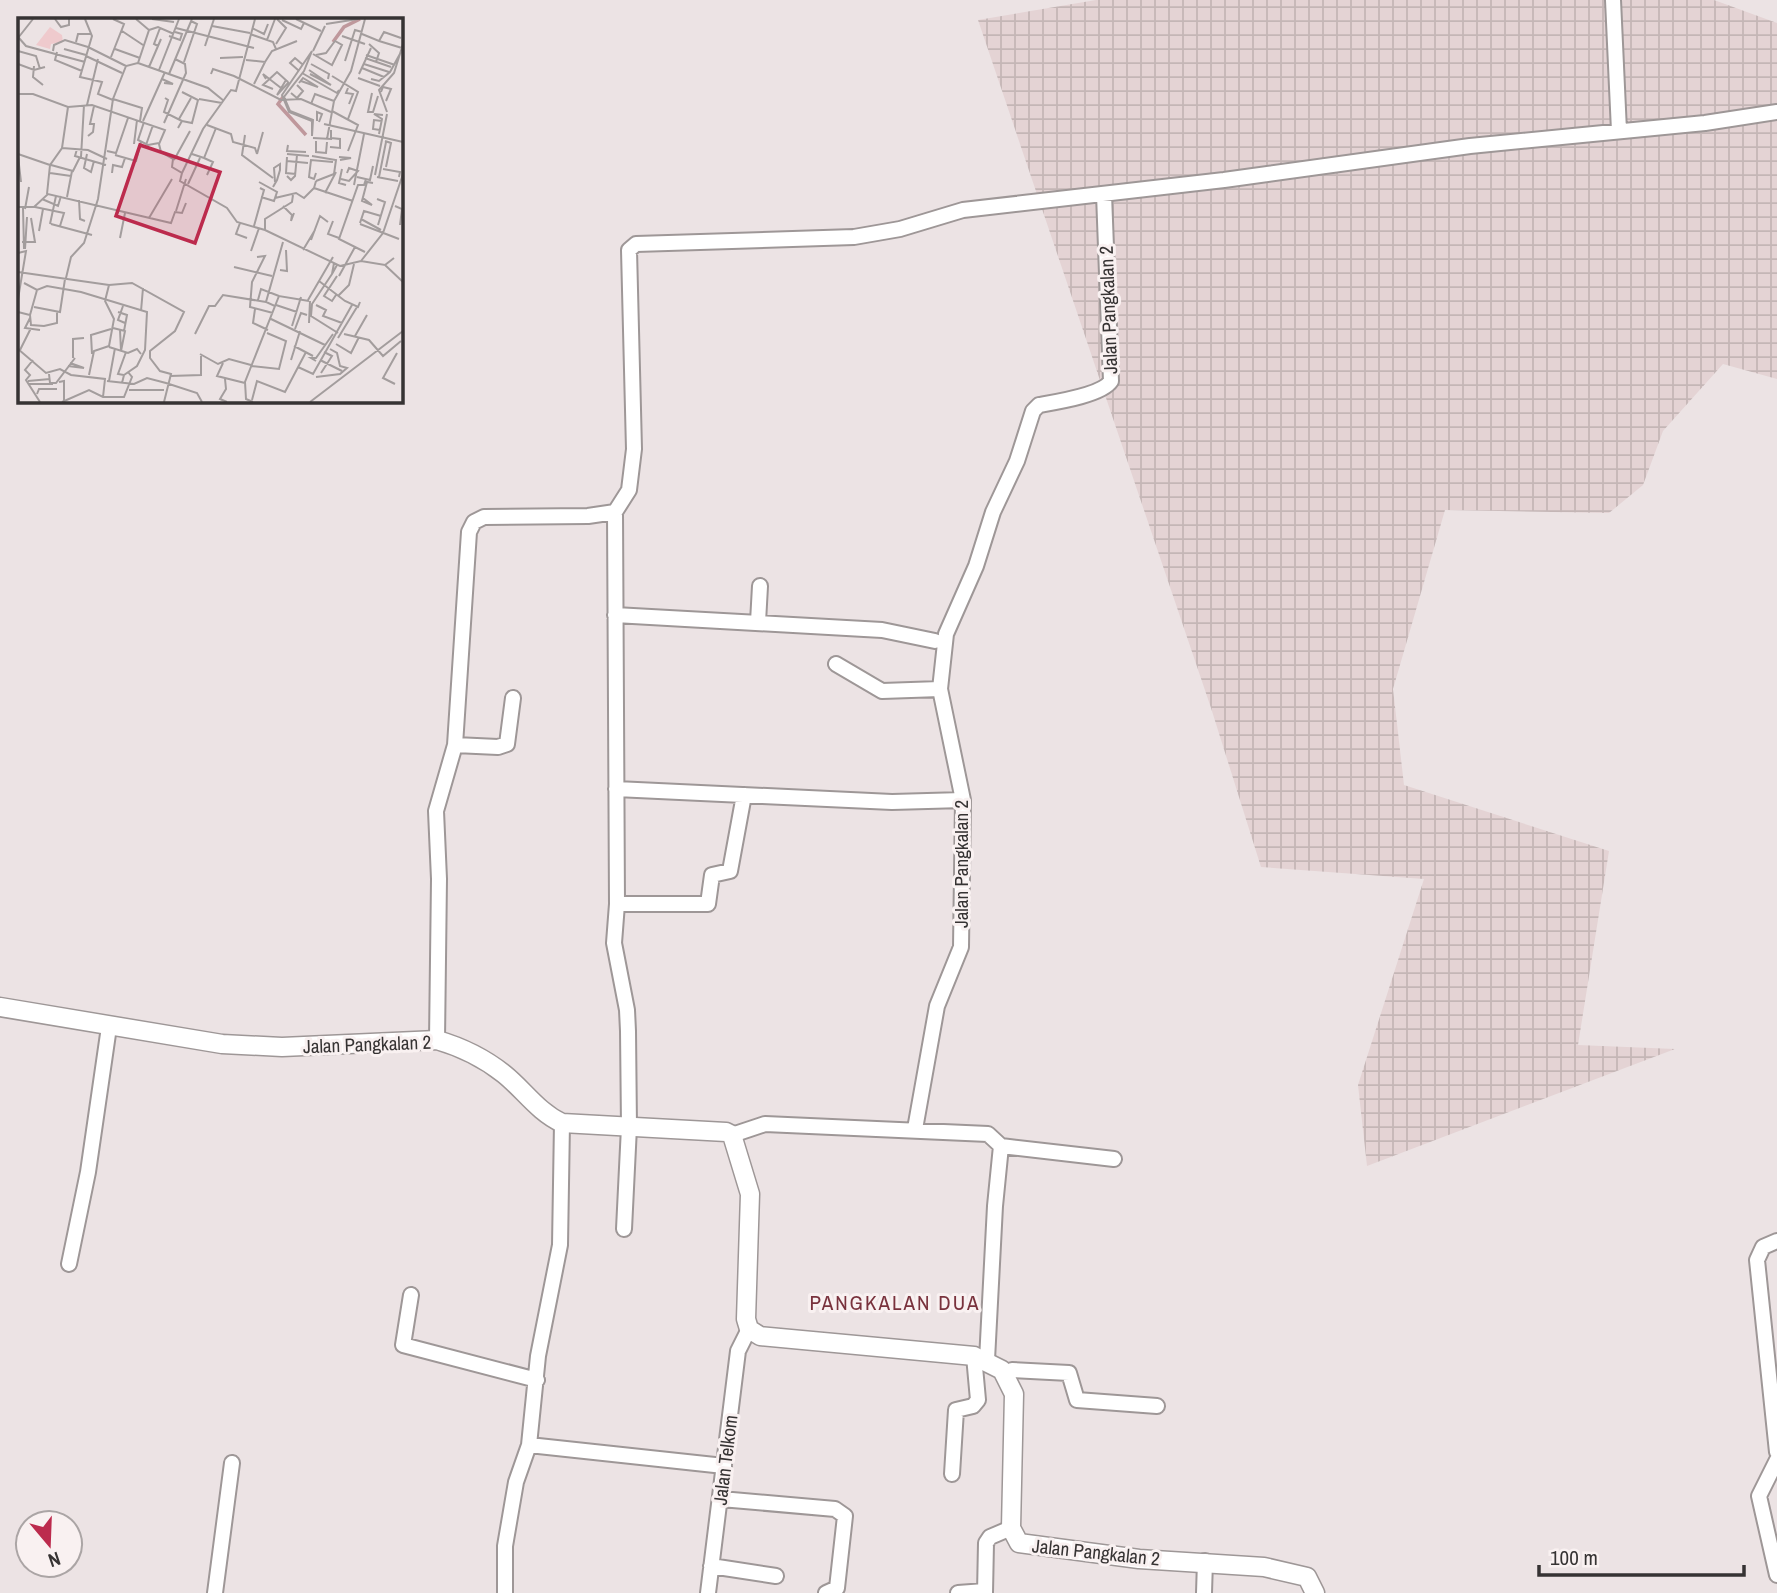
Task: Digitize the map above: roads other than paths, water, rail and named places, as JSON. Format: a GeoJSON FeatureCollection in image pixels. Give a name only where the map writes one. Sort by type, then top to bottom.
{"type":"FeatureCollection","features":[{"type":"Feature","properties":{"kind":"street"},"geometry":{"type":"LineString","coordinates":[[1613,0],[1619,131]]}},
{"type":"Feature","properties":{"kind":"street"},"geometry":{"type":"LineString","coordinates":[[624,1229],[629,1127],[627,1010],[614,943],[617,904],[615,512],[629,490],[634,449],[629,250],[636,244],[854,237],[900,229],[964,210],[1470,146],[1777,112]]}},
{"type":"Feature","properties":{"kind":"street","name":"Jalan Pangkalan 2"},"geometry":{"type":"LineString","coordinates":[[915,1129],[937,1006],[961,947],[962,800],[940,689],[946,634],[976,566],[993,512],[1017,461],[1033,411],[1039,405],[1097,391],[1107,387],[1111,381],[1104,194]]}},
{"type":"Feature","properties":{"kind":"street"},"geometry":{"type":"LineString","coordinates":[[437,1040],[439,879],[436,811],[455,745],[469,532],[474,522],[484,517],[588,516],[615,512]]}},
{"type":"Feature","properties":{"kind":"street"},"geometry":{"type":"LineString","coordinates":[[758,622],[760,586]]}},
{"type":"Feature","properties":{"kind":"street"},"geometry":{"type":"LineString","coordinates":[[615,615],[882,630],[935,641]]}},
{"type":"Feature","properties":{"kind":"street"},"geometry":{"type":"LineString","coordinates":[[836,664],[882,691],[940,689]]}},
{"type":"Feature","properties":{"kind":"street"},"geometry":{"type":"LineString","coordinates":[[455,745],[498,747],[507,744],[513,698]]}},
{"type":"Feature","properties":{"kind":"street"},"geometry":{"type":"LineString","coordinates":[[616,789],[892,802],[962,800]]}},
{"type":"Feature","properties":{"kind":"street"},"geometry":{"type":"LineString","coordinates":[[617,904],[708,904],[712,875],[730,871],[744,795]]}},
{"type":"Feature","properties":{"kind":"street","name":"Jalan Pangkalan 2"},"geometry":{"type":"LineString","coordinates":[[0,1007],[222,1044],[270,1046],[437,1040],[460,1046],[504,1074],[544,1114],[562,1123]]}},
{"type":"Feature","properties":{"kind":"street"},"geometry":{"type":"LineString","coordinates":[[69,1264],[88,1172],[110,1027]]}},
{"type":"Feature","properties":{"kind":"street"},"geometry":{"type":"LineString","coordinates":[[505,1593],[505,1546],[516,1482],[529,1445],[538,1356],[560,1245],[562,1123],[719,1130],[732,1135],[765,1124],[915,1129],[988,1134],[1001,1146],[1114,1159]]}},
{"type":"Feature","properties":{"kind":"street"},"geometry":{"type":"LineString","coordinates":[[732,1135],[744,1167],[750,1194],[746,1319],[749,1329],[760,1336],[981,1358],[1006,1376],[1012,1370],[1069,1373],[1077,1401],[1157,1406]]}},
{"type":"Feature","properties":{"kind":"street"},"geometry":{"type":"LineString","coordinates":[[952,1475],[957,1410],[973,1406],[978,1400],[1001,1146]]}},
{"type":"Feature","properties":{"kind":"street"},"geometry":{"type":"LineString","coordinates":[[1777,1241],[1763,1247],[1758,1260],[1777,1452]]}},
{"type":"Feature","properties":{"kind":"street"},"geometry":{"type":"LineString","coordinates":[[411,1295],[403,1345],[537,1380]]}},
{"type":"Feature","properties":{"kind":"street","name":"Jalan Telkom"},"geometry":{"type":"LineString","coordinates":[[708,1593],[738,1352],[749,1329]]}},
{"type":"Feature","properties":{"kind":"street","name":"Jalan Pangkalan 2"},"geometry":{"type":"LineString","coordinates":[[1006,1376],[1014,1394],[1011,1528],[1019,1543],[1139,1559],[1205,1561],[1288,1570],[1307,1577],[1314,1586],[1315,1593]]}},
{"type":"Feature","properties":{"kind":"street"},"geometry":{"type":"LineString","coordinates":[[529,1445],[724,1466]]}},
{"type":"Feature","properties":{"kind":"street"},"geometry":{"type":"LineString","coordinates":[[1777,1460],[1759,1496],[1777,1575]]}},
{"type":"Feature","properties":{"kind":"street"},"geometry":{"type":"LineString","coordinates":[[215,1593],[232,1463]]}},
{"type":"Feature","properties":{"kind":"street"},"geometry":{"type":"LineString","coordinates":[[721,1499],[835,1510],[845,1516],[837,1588],[827,1593]]}},
{"type":"Feature","properties":{"kind":"street"},"geometry":{"type":"LineString","coordinates":[[958,1593],[985,1592],[986,1543],[990,1537],[1011,1528]]}},
{"type":"Feature","properties":{"kind":"street"},"geometry":{"type":"LineString","coordinates":[[1204,1593],[1205,1561]]}},
{"type":"Feature","properties":{"kind":"street"},"geometry":{"type":"LineString","coordinates":[[711,1566],[776,1576]]}},
{"type":"Feature","properties":{"kind":"district","name":"PANGKALAN DUA"},"geometry":{"type":"Point","coordinates":[895,1303]}}]}
